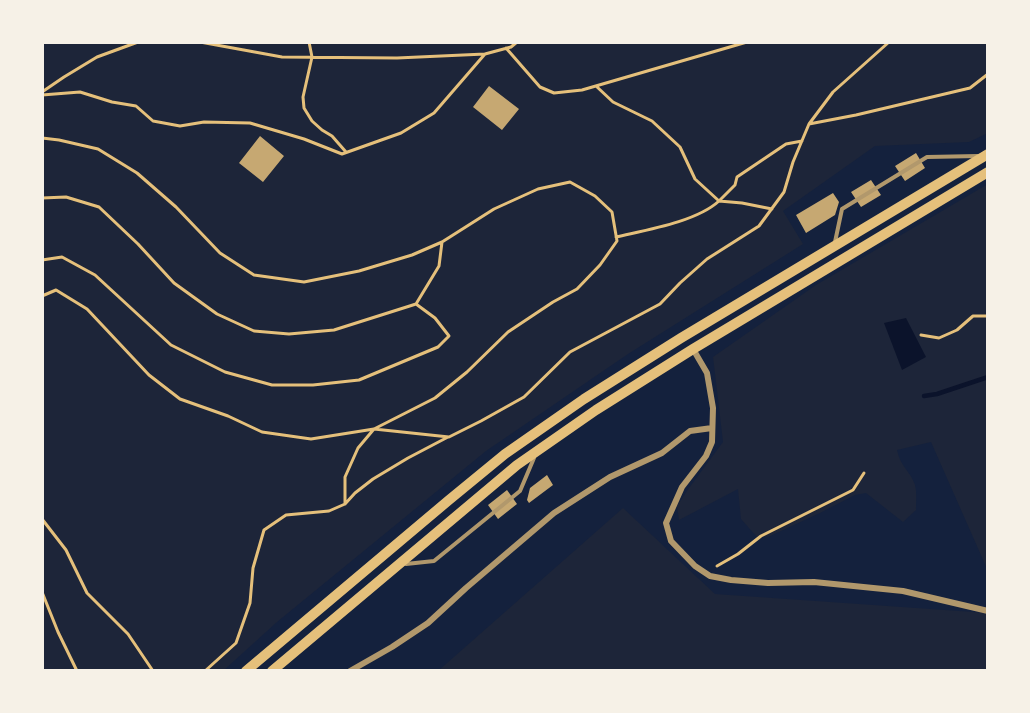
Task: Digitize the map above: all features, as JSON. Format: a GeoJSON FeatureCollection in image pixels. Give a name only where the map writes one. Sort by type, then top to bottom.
{"type":"FeatureCollection","features":[{"type":"Feature","properties":{"kind":"main road"},"geometry":{"type":"LineString","coordinates":[[246,671],[505,454],[584,399],[681,338],[987,155]]}},
{"type":"Feature","properties":{"kind":"main road"},"geometry":{"type":"LineString","coordinates":[[272,671],[517,465],[596,410],[693,349],[988,172]]}},
{"type":"Feature","properties":{"kind":"street"},"geometry":{"type":"LineString","coordinates":[[693,349],[706,373],[713,408],[712,442],[706,456],[682,487],[666,523],[671,541],[695,566],[710,576],[731,580],[768,583],[814,582],[903,591],[988,611]]}},
{"type":"Feature","properties":{"kind":"street"},"geometry":{"type":"LineString","coordinates":[[350,671],[428,623],[554,513],[610,477],[662,453],[690,431],[712,428]]}},
{"type":"Feature","properties":{"kind":"lane"},"geometry":{"type":"LineString","coordinates":[[834,246],[843,209],[927,158],[987,155]]}},
{"type":"Feature","properties":{"kind":"lane"},"geometry":{"type":"LineString","coordinates":[[399,564],[434,561],[520,491],[536,452]]}},
{"type":"Feature","properties":{"kind":"path"},"geometry":{"type":"LineString","coordinates":[[42,94],[96,57],[138,42]]}},
{"type":"Feature","properties":{"kind":"path"},"geometry":{"type":"LineString","coordinates":[[200,42],[282,57],[397,58],[485,54],[511,47],[517,42]]}},
{"type":"Feature","properties":{"kind":"path"},"geometry":{"type":"LineString","coordinates":[[220,46],[224,42]]}},
{"type":"Feature","properties":{"kind":"path"},"geometry":{"type":"LineString","coordinates":[[309,42],[312,57],[303,97],[304,108],[312,121],[332,136],[346,152]]}},
{"type":"Feature","properties":{"kind":"path"},"geometry":{"type":"LineString","coordinates":[[506,48],[540,87],[554,93],[582,90],[747,42]]}},
{"type":"Feature","properties":{"kind":"path"},"geometry":{"type":"LineString","coordinates":[[205,671],[236,643],[250,603],[253,568],[264,530],[286,515],[329,511],[345,504],[373,479],[408,458],[524,397],[570,352],[660,304],[707,259],[759,226],[784,192],[793,162],[809,124],[833,92],[889,42]]}},
{"type":"Feature","properties":{"kind":"path"},"geometry":{"type":"LineString","coordinates":[[42,94],[80,92],[112,102],[136,106],[153,121],[180,126],[204,122],[250,123],[304,139],[342,154],[400,133],[434,113],[485,54]]}},
{"type":"Feature","properties":{"kind":"path"},"geometry":{"type":"LineString","coordinates":[[809,124],[970,88],[988,74]]}},
{"type":"Feature","properties":{"kind":"path"},"geometry":{"type":"LineString","coordinates":[[596,86],[613,102],[652,121],[680,147],[695,179],[719,201],[771,209]]}},
{"type":"Feature","properties":{"kind":"path"},"geometry":{"type":"LineString","coordinates":[[42,138],[98,150],[137,173],[176,207],[220,253],[254,275],[304,282],[359,271],[411,255],[442,242],[494,209],[538,189],[570,182],[595,196],[612,212],[617,242],[600,265],[578,288],[508,332],[467,372],[435,398],[374,429],[358,448],[345,477],[345,504]]}},
{"type":"Feature","properties":{"kind":"path"},"geometry":{"type":"LineString","coordinates":[[616,237],[675,222],[710,209],[735,185],[737,177],[786,144],[802,141]]}},
{"type":"Feature","properties":{"kind":"path"},"geometry":{"type":"LineString","coordinates":[[42,198],[66,197],[99,207],[174,283],[217,314],[254,331],[289,334],[334,330],[416,304],[439,266],[442,242]]}},
{"type":"Feature","properties":{"kind":"path"},"geometry":{"type":"LineString","coordinates":[[42,260],[62,257],[94,275],[171,345],[225,372],[272,385],[313,385],[359,380],[438,347],[449,336],[435,318],[416,304]]}},
{"type":"Feature","properties":{"kind":"path"},"geometry":{"type":"LineString","coordinates":[[42,296],[56,290],[87,309],[149,375],[180,399],[228,416],[262,432],[311,439],[374,429],[449,436]]}},
{"type":"Feature","properties":{"kind":"path"},"geometry":{"type":"LineString","coordinates":[[921,335],[939,338],[957,330],[973,316],[988,316]]}},
{"type":"Feature","properties":{"kind":"path"},"geometry":{"type":"LineString","coordinates":[[710,576],[712,569],[738,554],[761,536],[853,490],[864,473]]}},
{"type":"Feature","properties":{"kind":"path"},"geometry":{"type":"LineString","coordinates":[[42,519],[66,550],[87,593],[128,634],[153,671]]}},
{"type":"Feature","properties":{"kind":"path"},"geometry":{"type":"LineString","coordinates":[[42,592],[77,671]]}},
{"type":"Feature","properties":{"kind":"shaded area"},"geometry":{"type":"Polygon","coordinates":[[[42,42],[988,42],[988,133],[969,142],[875,146],[783,211],[803,244],[628,354],[486,451],[277,622],[223,671],[42,671],[42,42]]]}},
{"type":"Feature","properties":{"kind":"shaded area"},"geometry":{"type":"Polygon","coordinates":[[[988,184],[988,571],[931,442],[897,450],[913,480],[916,491],[916,510],[903,522],[866,493],[855,495],[768,537],[756,536],[741,519],[738,489],[679,520],[677,506],[723,442],[713,357],[816,285],[988,184]]]}},
{"type":"Feature","properties":{"kind":"shaded area"},"geometry":{"type":"Polygon","coordinates":[[[906,318],[926,357],[902,370],[884,323],[906,318]]]}},
{"type":"Feature","properties":{"kind":"shaded area"},"geometry":{"type":"Polygon","coordinates":[[[623,508],[715,594],[988,613],[988,671],[438,671],[623,508]]]}},
{"type":"Feature","properties":{"kind":"building"},"geometry":{"type":"Polygon","coordinates":[[[489,86],[519,109],[502,130],[473,107],[489,86]]]}},
{"type":"Feature","properties":{"kind":"building"},"geometry":{"type":"Polygon","coordinates":[[[260,136],[284,156],[263,182],[239,163],[260,136]]]}},
{"type":"Feature","properties":{"kind":"building"},"geometry":{"type":"Polygon","coordinates":[[[916,153],[925,168],[905,181],[895,166],[916,153]]]}},
{"type":"Feature","properties":{"kind":"building"},"geometry":{"type":"Polygon","coordinates":[[[871,180],[881,195],[861,207],[851,192],[871,180]]]}},
{"type":"Feature","properties":{"kind":"building"},"geometry":{"type":"Polygon","coordinates":[[[833,193],[839,202],[835,215],[806,233],[796,215],[833,193]]]}},
{"type":"Feature","properties":{"kind":"building"},"geometry":{"type":"Polygon","coordinates":[[[547,475],[553,485],[529,503],[527,500],[530,488],[547,475]]]}},
{"type":"Feature","properties":{"kind":"building"},"geometry":{"type":"Polygon","coordinates":[[[507,490],[517,504],[498,519],[488,505],[507,490]]]}},
{"type":"Feature","properties":{"kind":"waterway"},"geometry":{"type":"LineString","coordinates":[[924,396],[988,377]]}}]}
